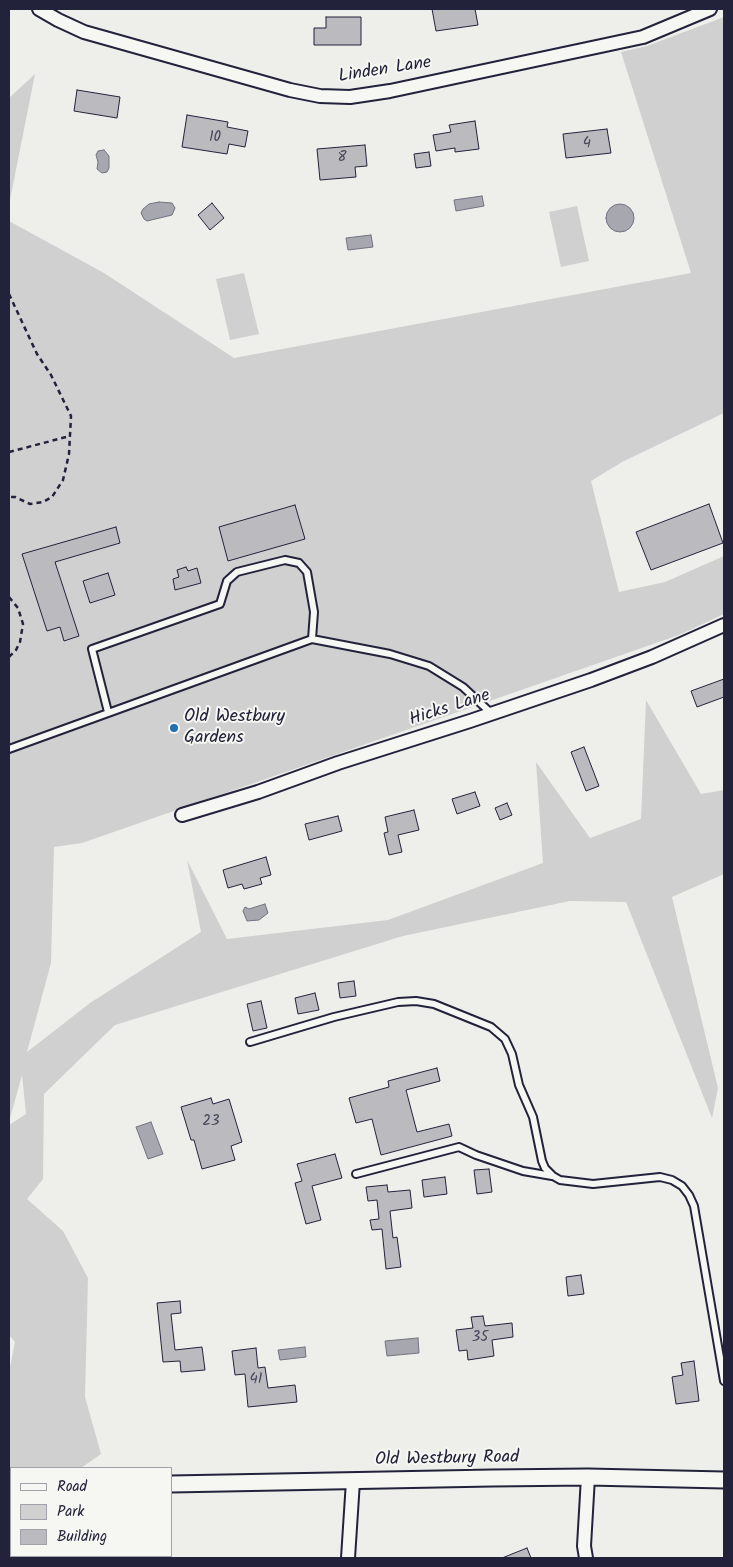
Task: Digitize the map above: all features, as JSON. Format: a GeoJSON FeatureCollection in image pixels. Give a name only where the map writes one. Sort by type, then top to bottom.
{"type":"FeatureCollection","features":[{"type":"Feature","properties":{"kind":"street","name":"Linden Lane"},"geometry":{"type":"LineString","coordinates":[[39,9],[84,32],[290,90],[320,96],[350,97],[390,91],[643,37],[710,9]]}},
{"type":"Feature","properties":{"kind":"street","name":"Hicks Lane"},"geometry":{"type":"LineString","coordinates":[[182,815],[492,714],[644,660],[724,625]]}},
{"type":"Feature","properties":{"kind":"street","name":"Old Westbury Road"},"geometry":{"type":"LineString","coordinates":[[172,1484],[483,1478],[724,1480]]}},
{"type":"Feature","properties":{"kind":"street"},"geometry":{"type":"LineString","coordinates":[[586,1558],[584,1546],[588,1478]]}},
{"type":"Feature","properties":{"kind":"street"},"geometry":{"type":"LineString","coordinates":[[348,1558],[353,1481]]}},
{"type":"Feature","properties":{"kind":"lane"},"geometry":{"type":"LineString","coordinates":[[108,712],[92,649],[220,604],[227,581],[237,572],[286,560],[299,563],[307,572],[314,612],[312,639]]}},
{"type":"Feature","properties":{"kind":"lane"},"geometry":{"type":"LineString","coordinates":[[9,749],[312,639],[390,654],[429,666],[463,687],[492,714]]}},
{"type":"Feature","properties":{"kind":"lane"},"geometry":{"type":"LineString","coordinates":[[250,1042],[334,1017],[398,1002],[416,1001],[434,1004],[491,1027],[505,1039],[512,1054],[519,1085],[533,1117],[542,1162],[553,1176],[560,1180],[592,1184],[660,1177],[672,1180],[682,1186],[689,1195],[694,1206],[724,1381]]}},
{"type":"Feature","properties":{"kind":"lane"},"geometry":{"type":"LineString","coordinates":[[356,1174],[459,1147],[523,1172],[553,1176]]}},
{"type":"Feature","properties":{"kind":"path"},"geometry":{"type":"LineString","coordinates":[[9,294],[37,354],[51,375],[71,416],[69,454],[63,480],[52,497],[43,502],[30,504],[15,497],[9,497]]}},
{"type":"Feature","properties":{"kind":"path"},"geometry":{"type":"LineString","coordinates":[[9,452],[70,436]]}},
{"type":"Feature","properties":{"kind":"path"},"geometry":{"type":"LineString","coordinates":[[9,597],[18,608],[23,624],[20,642],[16,650],[9,657]]}},
{"type":"Feature","properties":{"kind":"green space","name":"Old Westbury Gardens"},"geometry":{"type":"Polygon","coordinates":[[[724,17],[724,413],[622,462],[591,481],[619,592],[665,582],[724,556],[724,614],[679,635],[82,843],[54,847],[51,963],[27,1052],[90,1003],[201,932],[187,860],[227,939],[388,920],[543,863],[536,762],[590,838],[641,819],[646,700],[701,794],[724,790],[724,874],[672,897],[718,1088],[712,1118],[626,902],[570,901],[403,936],[115,1025],[44,1094],[43,1179],[27,1199],[63,1231],[88,1278],[85,1397],[101,1454],[82,1467],[10,1467],[9,1482],[9,1372],[15,1342],[9,1335],[9,1125],[26,1114],[22,1075],[9,1122],[9,221],[104,273],[234,358],[691,273],[621,52],[647,46],[724,17]]]}},
{"type":"Feature","properties":{"kind":"green space"},"geometry":{"type":"Polygon","coordinates":[[[35,74],[9,205],[9,98],[35,74]]]}},
{"type":"Feature","properties":{"kind":"green space"},"geometry":{"type":"Polygon","coordinates":[[[577,206],[589,261],[561,267],[549,212],[577,206]]]}},
{"type":"Feature","properties":{"kind":"green space"},"geometry":{"type":"Polygon","coordinates":[[[244,273],[259,334],[230,340],[216,279],[244,273]]]}},
{"type":"Feature","properties":{"kind":"shaded area"},"geometry":{"type":"Polygon","coordinates":[[[104,150],[109,156],[109,168],[107,172],[102,173],[97,169],[96,155],[98,151],[104,150]]]}},
{"type":"Feature","properties":{"kind":"shaded area"},"geometry":{"type":"Polygon","coordinates":[[[482,196],[484,206],[456,211],[454,200],[482,196]]]}},
{"type":"Feature","properties":{"kind":"shaded area"},"geometry":{"type":"Polygon","coordinates":[[[159,202],[172,203],[175,208],[172,215],[147,221],[144,219],[141,213],[143,209],[149,204],[159,202]]]}},
{"type":"Feature","properties":{"kind":"shaded area"},"geometry":{"type":"Polygon","coordinates":[[[620,204],[630,208],[634,218],[630,228],[620,232],[610,228],[606,218],[610,208],[620,204]]]}},
{"type":"Feature","properties":{"kind":"shaded area"},"geometry":{"type":"Polygon","coordinates":[[[371,235],[373,247],[348,250],[346,238],[371,235]]]}},
{"type":"Feature","properties":{"kind":"shaded area"},"geometry":{"type":"Polygon","coordinates":[[[265,904],[268,913],[259,920],[247,921],[243,911],[245,907],[249,909],[265,904]]]}},
{"type":"Feature","properties":{"kind":"shaded area"},"geometry":{"type":"Polygon","coordinates":[[[151,1122],[163,1154],[148,1159],[136,1127],[151,1122]]]}},
{"type":"Feature","properties":{"kind":"shaded area"},"geometry":{"type":"Polygon","coordinates":[[[418,1338],[419,1353],[387,1356],[385,1341],[418,1338]]]}},
{"type":"Feature","properties":{"kind":"shaded area"},"geometry":{"type":"Polygon","coordinates":[[[305,1347],[306,1357],[280,1360],[278,1350],[305,1347]]]}},
{"type":"Feature","properties":{"kind":"building"},"geometry":{"type":"Polygon","coordinates":[[[432,9],[475,9],[478,25],[436,31],[432,9]]]}},
{"type":"Feature","properties":{"kind":"building"},"geometry":{"type":"Polygon","coordinates":[[[326,17],[361,17],[361,45],[314,45],[314,28],[326,28],[326,17]]]}},
{"type":"Feature","properties":{"kind":"building"},"geometry":{"type":"Polygon","coordinates":[[[77,90],[120,97],[117,118],[74,111],[77,90]]]}},
{"type":"Feature","properties":{"kind":"building"},"geometry":{"type":"Polygon","coordinates":[[[187,115],[228,122],[227,127],[248,131],[245,147],[229,144],[227,154],[182,147],[187,115]]]}},
{"type":"Feature","properties":{"kind":"building"},"geometry":{"type":"Polygon","coordinates":[[[475,121],[479,149],[455,152],[455,148],[436,151],[433,135],[451,132],[449,125],[475,121]]]}},
{"type":"Feature","properties":{"kind":"building"},"geometry":{"type":"Polygon","coordinates":[[[607,129],[611,153],[566,158],[563,134],[607,129]]]}},
{"type":"Feature","properties":{"kind":"building"},"geometry":{"type":"Polygon","coordinates":[[[365,145],[367,166],[355,167],[356,177],[320,180],[317,149],[365,145]]]}},
{"type":"Feature","properties":{"kind":"building"},"geometry":{"type":"Polygon","coordinates":[[[429,152],[431,166],[416,168],[414,154],[429,152]]]}},
{"type":"Feature","properties":{"kind":"building"},"geometry":{"type":"Polygon","coordinates":[[[212,203],[224,218],[210,230],[198,215],[212,203]]]}},
{"type":"Feature","properties":{"kind":"building"},"geometry":{"type":"Polygon","coordinates":[[[709,504],[723,543],[651,570],[636,532],[709,504]]]}},
{"type":"Feature","properties":{"kind":"building"},"geometry":{"type":"Polygon","coordinates":[[[295,505],[305,539],[228,561],[219,527],[295,505]]]}},
{"type":"Feature","properties":{"kind":"building"},"geometry":{"type":"Polygon","coordinates":[[[116,527],[120,543],[55,562],[79,636],[64,641],[60,627],[47,631],[22,554],[116,527]]]}},
{"type":"Feature","properties":{"kind":"building"},"geometry":{"type":"Polygon","coordinates":[[[186,567],[188,571],[197,568],[201,583],[175,590],[173,579],[179,577],[177,570],[186,567]]]}},
{"type":"Feature","properties":{"kind":"building"},"geometry":{"type":"Polygon","coordinates":[[[108,573],[115,595],[90,603],[83,581],[108,573]]]}},
{"type":"Feature","properties":{"kind":"building"},"geometry":{"type":"Polygon","coordinates":[[[724,679],[724,697],[697,707],[691,691],[724,679]]]}},
{"type":"Feature","properties":{"kind":"building"},"geometry":{"type":"Polygon","coordinates":[[[584,747],[599,786],[586,791],[571,752],[584,747]]]}},
{"type":"Feature","properties":{"kind":"building"},"geometry":{"type":"Polygon","coordinates":[[[475,792],[480,806],[457,814],[452,799],[475,792]]]}},
{"type":"Feature","properties":{"kind":"building"},"geometry":{"type":"Polygon","coordinates":[[[507,803],[512,815],[500,820],[495,808],[507,803]]]}},
{"type":"Feature","properties":{"kind":"building"},"geometry":{"type":"Polygon","coordinates":[[[414,810],[419,830],[398,835],[402,852],[389,855],[384,833],[388,832],[385,817],[414,810]]]}},
{"type":"Feature","properties":{"kind":"building"},"geometry":{"type":"Polygon","coordinates":[[[338,816],[342,831],[309,840],[305,824],[338,816]]]}},
{"type":"Feature","properties":{"kind":"building"},"geometry":{"type":"Polygon","coordinates":[[[266,857],[271,875],[260,878],[262,884],[244,889],[242,884],[228,888],[223,870],[266,857]]]}},
{"type":"Feature","properties":{"kind":"building"},"geometry":{"type":"Polygon","coordinates":[[[354,981],[356,996],[340,998],[338,983],[354,981]]]}},
{"type":"Feature","properties":{"kind":"building"},"geometry":{"type":"Polygon","coordinates":[[[315,993],[319,1010],[298,1014],[295,998],[315,993]]]}},
{"type":"Feature","properties":{"kind":"building"},"geometry":{"type":"Polygon","coordinates":[[[261,1001],[267,1028],[253,1031],[247,1004],[261,1001]]]}},
{"type":"Feature","properties":{"kind":"building"},"geometry":{"type":"Polygon","coordinates":[[[437,1068],[440,1081],[406,1090],[417,1132],[449,1124],[452,1136],[381,1155],[372,1119],[356,1123],[349,1098],[389,1087],[388,1081],[437,1068]]]}},
{"type":"Feature","properties":{"kind":"building"},"geometry":{"type":"Polygon","coordinates":[[[211,1098],[213,1104],[229,1099],[242,1142],[231,1146],[235,1160],[202,1169],[194,1140],[191,1140],[181,1107],[211,1098]]]}},
{"type":"Feature","properties":{"kind":"building"},"geometry":{"type":"Polygon","coordinates":[[[335,1154],[342,1178],[312,1186],[321,1220],[306,1224],[295,1183],[302,1181],[297,1164],[335,1154]]]}},
{"type":"Feature","properties":{"kind":"building"},"geometry":{"type":"Polygon","coordinates":[[[489,1169],[492,1192],[477,1194],[474,1170],[489,1169]]]}},
{"type":"Feature","properties":{"kind":"building"},"geometry":{"type":"Polygon","coordinates":[[[445,1177],[447,1194],[424,1197],[422,1180],[445,1177]]]}},
{"type":"Feature","properties":{"kind":"building"},"geometry":{"type":"Polygon","coordinates":[[[387,1185],[388,1192],[410,1190],[412,1208],[390,1211],[393,1238],[397,1237],[401,1267],[386,1269],[382,1229],[372,1230],[370,1220],[379,1219],[377,1200],[368,1201],[366,1187],[387,1185]]]}},
{"type":"Feature","properties":{"kind":"building"},"geometry":{"type":"Polygon","coordinates":[[[581,1275],[584,1294],[568,1296],[566,1277],[581,1275]]]}},
{"type":"Feature","properties":{"kind":"building"},"geometry":{"type":"Polygon","coordinates":[[[180,1301],[181,1313],[171,1314],[175,1350],[202,1347],[205,1370],[181,1372],[180,1361],[163,1362],[157,1303],[180,1301]]]}},
{"type":"Feature","properties":{"kind":"building"},"geometry":{"type":"Polygon","coordinates":[[[483,1316],[485,1326],[512,1323],[513,1337],[492,1340],[494,1356],[468,1360],[467,1350],[459,1351],[456,1330],[473,1328],[471,1317],[483,1316]]]}},
{"type":"Feature","properties":{"kind":"building"},"geometry":{"type":"Polygon","coordinates":[[[256,1348],[258,1368],[265,1367],[268,1388],[295,1385],[297,1402],[248,1407],[245,1374],[235,1375],[232,1351],[256,1348]]]}},
{"type":"Feature","properties":{"kind":"building"},"geometry":{"type":"Polygon","coordinates":[[[694,1361],[699,1401],[676,1404],[672,1377],[683,1375],[681,1363],[694,1361]]]}},
{"type":"Feature","properties":{"kind":"building"},"geometry":{"type":"Polygon","coordinates":[[[527,1548],[531,1558],[502,1558],[527,1548]]]}},
{"type":"Feature","properties":{"kind":"place","name":"Old Westbury Gardens"},"geometry":{"type":"Point","coordinates":[174,728]}}]}
